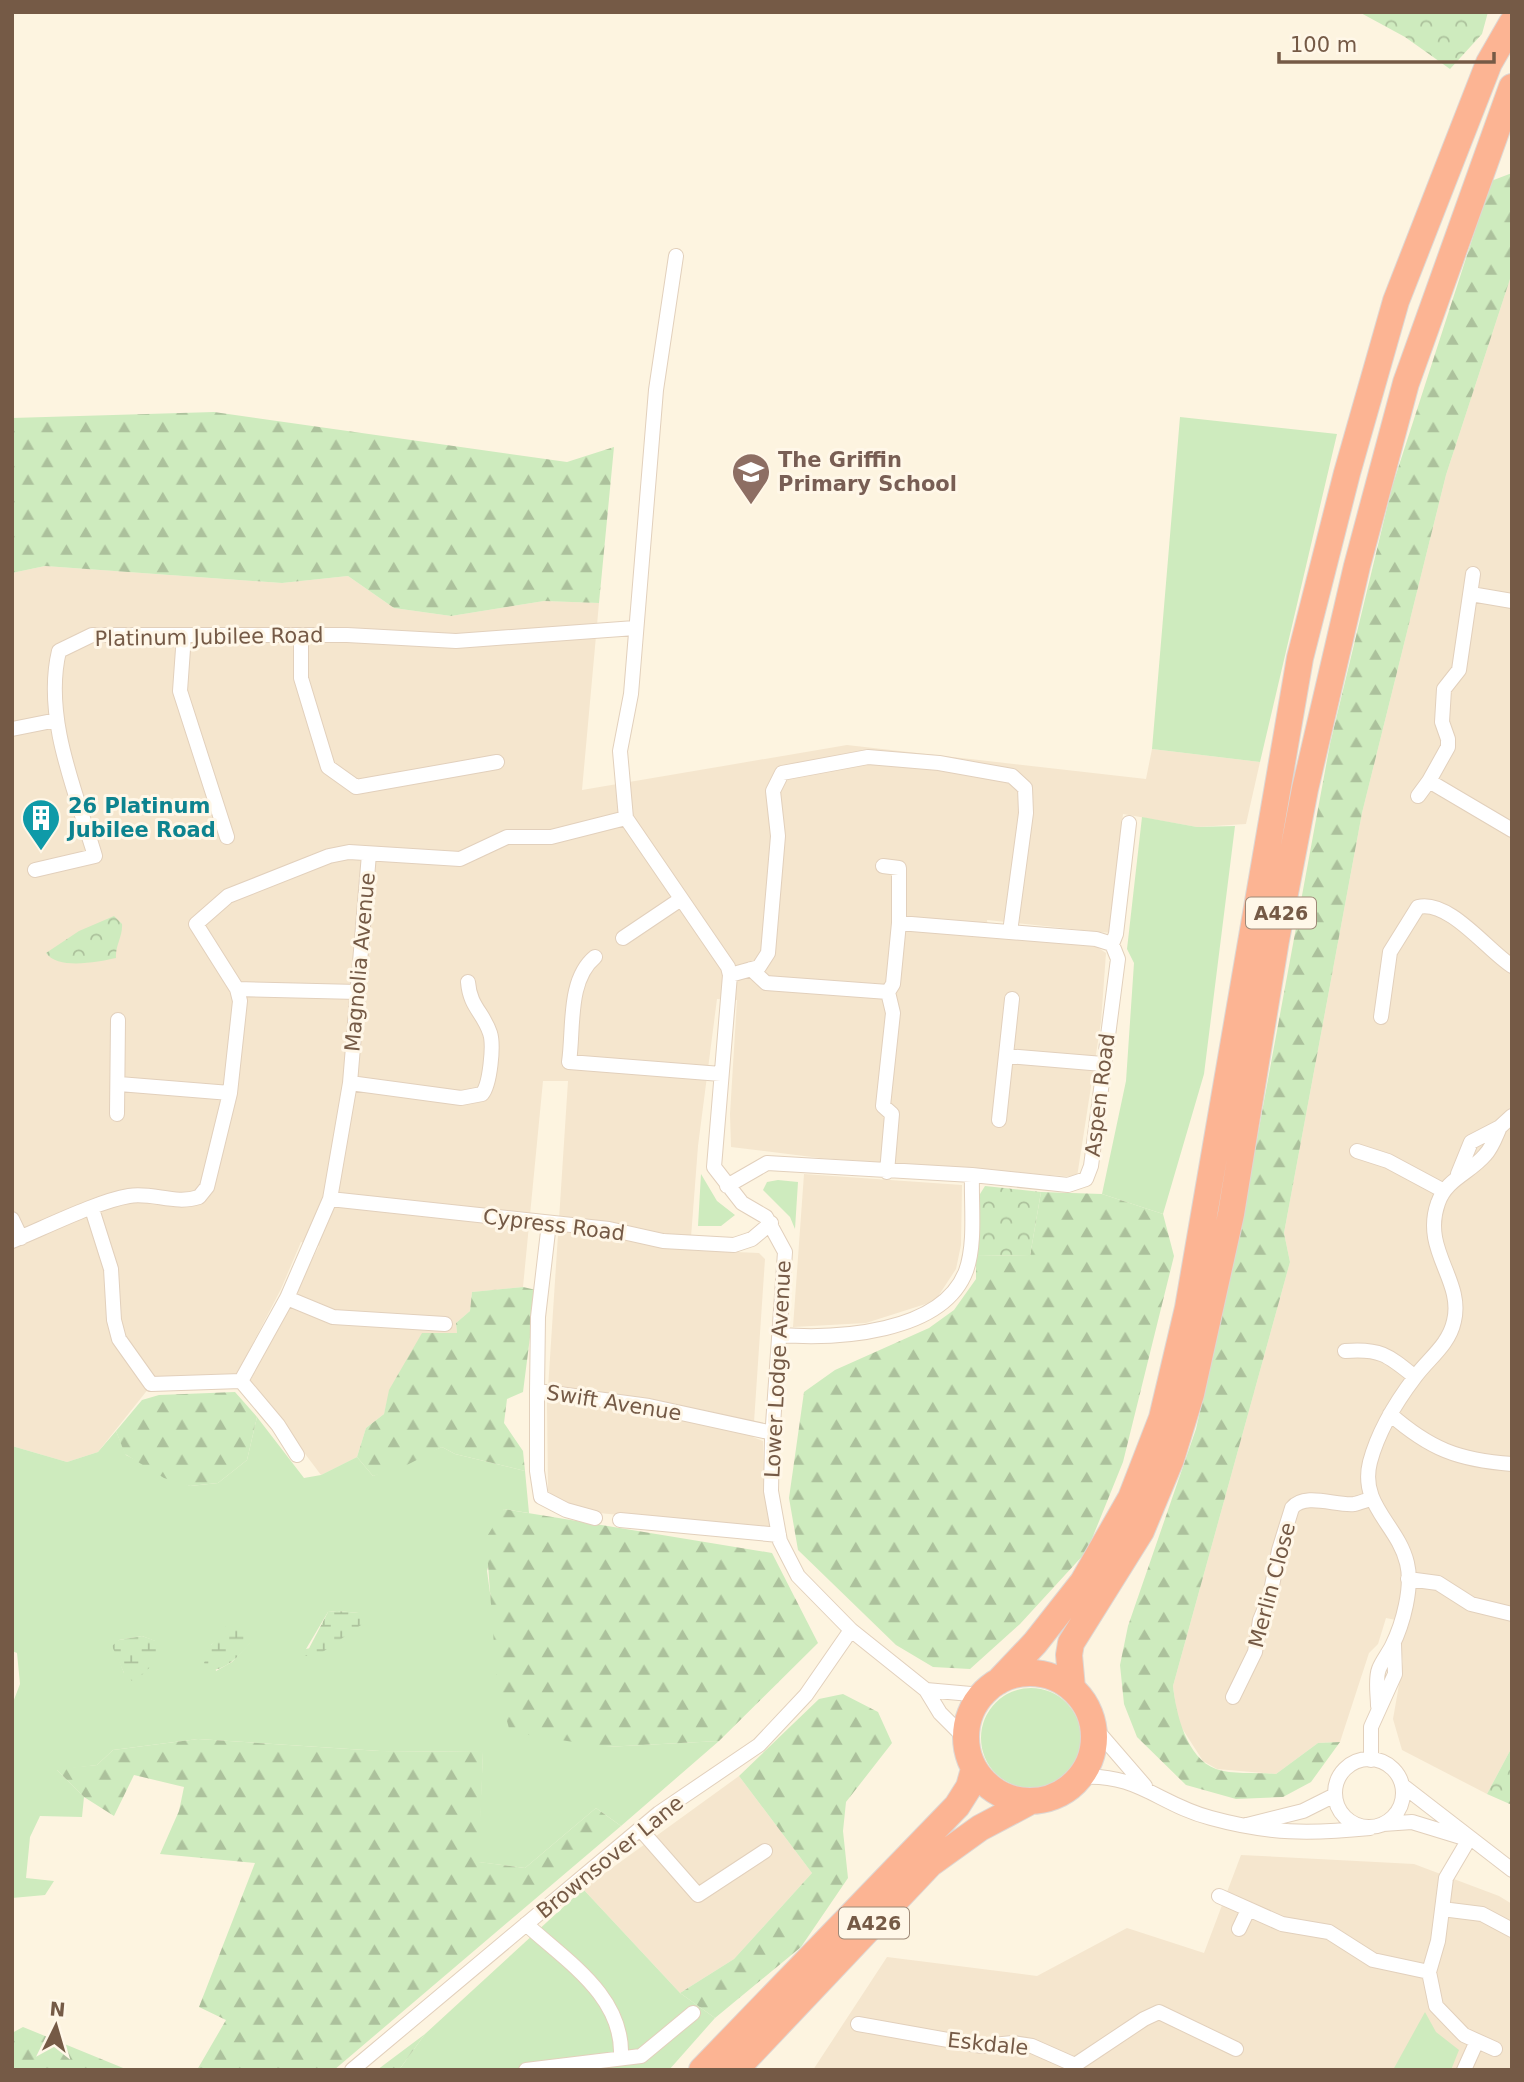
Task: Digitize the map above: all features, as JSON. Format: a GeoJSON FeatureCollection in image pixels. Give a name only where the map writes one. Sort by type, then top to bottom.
{"type":"FeatureCollection","features":[{"type":"Feature","properties":{"kind":"highway","name":"A426"},"geometry":{"type":"LineString","coordinates":[[990,1688],[1035,1643],[1083,1582],[1131,1498],[1162,1418],[1188,1308],[1300,658],[1347,473],[1396,301],[1489,63],[1512,23]]}},
{"type":"Feature","properties":{"kind":"highway","name":"A426"},"geometry":{"type":"LineString","coordinates":[[1072,1688],[1069,1655],[1071,1643],[1141,1531],[1171,1459],[1191,1394],[1231,1214],[1276,940],[1305,789],[1357,566],[1406,383],[1503,108]]}},
{"type":"Feature","properties":{"kind":"highway"},"geometry":{"type":"LineString","coordinates":[[1037,1673],[1056,1678],[1072,1688],[1086,1706],[1094,1727],[1090,1762],[1081,1777],[1059,1794],[1031,1801],[999,1793],[975,1769],[966,1739],[973,1708],[990,1688],[1017,1674],[1037,1673]]}},
{"type":"Feature","properties":{"kind":"highway","name":"A426"},"geometry":{"type":"LineString","coordinates":[[702,2070],[957,1806],[969,1787],[975,1769]]}},
{"type":"Feature","properties":{"kind":"highway","name":"A426"},"geometry":{"type":"LineString","coordinates":[[735,2070],[930,1864],[979,1828],[1031,1801]]}},
{"type":"Feature","properties":{"kind":"street"},"geometry":{"type":"LineString","coordinates":[[676,256],[649,452],[631,694],[620,751],[626,818],[728,967],[730,975],[713,1151],[714,1167],[742,1203],[766,1217],[771,1223]]}},
{"type":"Feature","properties":{"kind":"street"},"geometry":{"type":"LineString","coordinates":[[1418,796],[1448,747],[1448,739],[1441,722],[1444,689],[1459,670],[1473,574]]}},
{"type":"Feature","properties":{"kind":"street"},"geometry":{"type":"LineString","coordinates":[[1471,594],[1512,601]]}},
{"type":"Feature","properties":{"kind":"street","name":"Platinum Jubilee Road"},"geometry":{"type":"LineString","coordinates":[[35,870],[95,856],[57,720],[53,676],[58,651],[92,635],[301,635],[456,641],[635,628]]}},
{"type":"Feature","properties":{"kind":"street"},"geometry":{"type":"LineString","coordinates":[[184,635],[180,691],[227,837]]}},
{"type":"Feature","properties":{"kind":"street"},"geometry":{"type":"LineString","coordinates":[[301,635],[300,678],[328,767],[356,787],[497,762]]}},
{"type":"Feature","properties":{"kind":"street"},"geometry":{"type":"LineString","coordinates":[[12,729],[57,720]]}},
{"type":"Feature","properties":{"kind":"street"},"geometry":{"type":"LineString","coordinates":[[730,975],[760,967],[768,953],[778,836],[773,791],[775,781],[782,772],[868,757],[939,763],[1012,776],[1025,788],[1026,813],[1010,932]]}},
{"type":"Feature","properties":{"kind":"street"},"geometry":{"type":"LineString","coordinates":[[1429,781],[1512,830]]}},
{"type":"Feature","properties":{"kind":"street","name":"Magnolia Avenue"},"geometry":{"type":"LineString","coordinates":[[241,1381],[287,1298],[330,1199],[350,1083],[369,854],[460,859],[507,837],[551,837],[626,818]]}},
{"type":"Feature","properties":{"kind":"street","name":"Aspen Road"},"geometry":{"type":"LineString","coordinates":[[727,1186],[766,1163],[972,1175],[1068,1185],[1087,1179],[1091,1166],[1118,959],[1112,944],[1116,934],[1129,823]]}},
{"type":"Feature","properties":{"kind":"street"},"geometry":{"type":"LineString","coordinates":[[12,1219],[17,1239],[112,1199],[134,1195],[173,1201],[199,1196],[207,1187],[230,1093],[240,1001],[237,989],[196,924],[228,896],[259,881],[329,856],[349,852],[369,854]]}},
{"type":"Feature","properties":{"kind":"street"},"geometry":{"type":"LineString","coordinates":[[883,866],[899,868],[899,923],[893,984],[888,992],[893,1013],[883,1106],[892,1114],[887,1172]]}},
{"type":"Feature","properties":{"kind":"street"},"geometry":{"type":"LineString","coordinates":[[623,938],[681,899]]}},
{"type":"Feature","properties":{"kind":"street"},"geometry":{"type":"LineString","coordinates":[[1381,1017],[1390,952],[1418,907],[1431,906],[1440,909],[1482,939],[1494,956],[1512,967]]}},
{"type":"Feature","properties":{"kind":"street"},"geometry":{"type":"LineString","coordinates":[[899,923],[1096,939],[1112,944]]}},
{"type":"Feature","properties":{"kind":"street"},"geometry":{"type":"LineString","coordinates":[[595,957],[583,967],[577,987],[569,1062],[720,1074]]}},
{"type":"Feature","properties":{"kind":"street"},"geometry":{"type":"LineString","coordinates":[[751,969],[766,983],[888,992]]}},
{"type":"Feature","properties":{"kind":"street"},"geometry":{"type":"LineString","coordinates":[[350,1083],[461,1098],[482,1094],[489,1081],[491,1036],[472,1004],[468,982]]}},
{"type":"Feature","properties":{"kind":"street"},"geometry":{"type":"LineString","coordinates":[[237,989],[358,992]]}},
{"type":"Feature","properties":{"kind":"street"},"geometry":{"type":"LineString","coordinates":[[999,1121],[1012,999]]}},
{"type":"Feature","properties":{"kind":"street"},"geometry":{"type":"LineString","coordinates":[[117,1114],[118,1020]]}},
{"type":"Feature","properties":{"kind":"street"},"geometry":{"type":"LineString","coordinates":[[1006,1056],[1103,1064]]}},
{"type":"Feature","properties":{"kind":"street"},"geometry":{"type":"LineString","coordinates":[[119,1084],[230,1093]]}},
{"type":"Feature","properties":{"kind":"street"},"geometry":{"type":"LineString","coordinates":[[1371,1760],[1371,1727],[1378,1706],[1395,1674],[1394,1643],[1406,1599],[1408,1579],[1407,1564],[1399,1542],[1371,1499],[1369,1464],[1390,1414],[1415,1377],[1446,1340],[1455,1321],[1453,1292],[1439,1261],[1433,1232],[1434,1217],[1444,1191],[1457,1175],[1471,1142],[1500,1127],[1512,1116]]}},
{"type":"Feature","properties":{"kind":"street"},"geometry":{"type":"LineString","coordinates":[[1357,1151],[1388,1161],[1444,1191]]}},
{"type":"Feature","properties":{"kind":"street"},"geometry":{"type":"LineString","coordinates":[[779,1335],[813,1337],[908,1323],[939,1305],[954,1292],[966,1270],[970,1248],[972,1175]]}},
{"type":"Feature","properties":{"kind":"street","name":"Cypress Road"},"geometry":{"type":"LineString","coordinates":[[330,1199],[609,1229],[663,1241],[734,1245],[752,1239],[771,1223]]}},
{"type":"Feature","properties":{"kind":"street"},"geometry":{"type":"LineString","coordinates":[[92,1209],[111,1269],[114,1320],[120,1339],[151,1384],[241,1381],[278,1425],[297,1455]]}},
{"type":"Feature","properties":{"kind":"street","name":"Swift Avenue"},"geometry":{"type":"LineString","coordinates":[[549,1223],[538,1317],[537,1391],[649,1406],[772,1433]]}},
{"type":"Feature","properties":{"kind":"street","name":"Lower Lodge Avenue"},"geometry":{"type":"LineString","coordinates":[[771,1223],[785,1252],[772,1433],[771,1491],[779,1535],[798,1576],[851,1630],[926,1690],[940,1713],[966,1739]]}},
{"type":"Feature","properties":{"kind":"street"},"geometry":{"type":"LineString","coordinates":[[287,1298],[333,1317],[445,1324]]}},
{"type":"Feature","properties":{"kind":"street"},"geometry":{"type":"LineString","coordinates":[[1345,1351],[1371,1349],[1391,1357],[1415,1377]]}},
{"type":"Feature","properties":{"kind":"street"},"geometry":{"type":"LineString","coordinates":[[537,1391],[537,1471],[541,1497],[566,1510],[595,1518]]}},
{"type":"Feature","properties":{"kind":"street"},"geometry":{"type":"LineString","coordinates":[[1390,1414],[1419,1439],[1451,1455],[1512,1464]]}},
{"type":"Feature","properties":{"kind":"street","name":"Merlin Close"},"geometry":{"type":"LineString","coordinates":[[1233,1697],[1255,1652],[1260,1620],[1272,1588],[1279,1550],[1292,1508],[1296,1503],[1308,1500],[1355,1504],[1371,1499]]}},
{"type":"Feature","properties":{"kind":"street"},"geometry":{"type":"LineString","coordinates":[[620,1520],[779,1535]]}},
{"type":"Feature","properties":{"kind":"street"},"geometry":{"type":"LineString","coordinates":[[1408,1579],[1438,1583],[1471,1604],[1512,1614]]}},
{"type":"Feature","properties":{"kind":"street","name":"Brownsover Lane"},"geometry":{"type":"LineString","coordinates":[[352,2070],[640,1829],[759,1745],[806,1695],[851,1630]]}},
{"type":"Feature","properties":{"kind":"street"},"geometry":{"type":"LineString","coordinates":[[926,1690],[990,1688]]}},
{"type":"Feature","properties":{"kind":"street"},"geometry":{"type":"LineString","coordinates":[[1094,1727],[1146,1787]]}},
{"type":"Feature","properties":{"kind":"street"},"geometry":{"type":"LineString","coordinates":[[1402,1785],[1402,1800],[1395,1815],[1376,1826],[1356,1825],[1345,1818],[1338,1808],[1335,1785],[1345,1769],[1352,1763],[1371,1760],[1393,1770],[1402,1785],[1512,1870]]}},
{"type":"Feature","properties":{"kind":"street"},"geometry":{"type":"LineString","coordinates":[[1081,1777],[1110,1776],[1146,1787],[1177,1806],[1211,1818],[1268,1832],[1310,1834],[1412,1822],[1469,1839]]}},
{"type":"Feature","properties":{"kind":"street"},"geometry":{"type":"LineString","coordinates":[[1246,1825],[1303,1811],[1335,1795]]}},
{"type":"Feature","properties":{"kind":"street"},"geometry":{"type":"LineString","coordinates":[[640,1829],[698,1895],[765,1851]]}},
{"type":"Feature","properties":{"kind":"street"},"geometry":{"type":"LineString","coordinates":[[1469,1839],[1446,1878],[1438,1941],[1429,1972],[1436,2006],[1464,2035],[1494,2049]]}},
{"type":"Feature","properties":{"kind":"street"},"geometry":{"type":"LineString","coordinates":[[1219,1896],[1282,1924],[1329,1932],[1382,1963],[1429,1972]]}},
{"type":"Feature","properties":{"kind":"street"},"geometry":{"type":"LineString","coordinates":[[1442,1909],[1482,1914],[1512,1930]]}},
{"type":"Feature","properties":{"kind":"street"},"geometry":{"type":"LineString","coordinates":[[1239,1930],[1248,1910]]}},
{"type":"Feature","properties":{"kind":"street"},"geometry":{"type":"LineString","coordinates":[[526,1924],[602,1994],[613,2011],[622,2038],[621,2057]]}},
{"type":"Feature","properties":{"kind":"street"},"geometry":{"type":"LineString","coordinates":[[1074,2067],[1144,2019],[1159,2012],[1236,2049]]}},
{"type":"Feature","properties":{"kind":"street"},"geometry":{"type":"LineString","coordinates":[[526,2070],[641,2056],[694,2013]]}},
{"type":"Feature","properties":{"kind":"street","name":"Eskdale"},"geometry":{"type":"LineString","coordinates":[[858,2024],[982,2046],[1013,2043],[1032,2046],[1074,2067]]}},
{"type":"Feature","properties":{"kind":"street"},"geometry":{"type":"LineString","coordinates":[[1464,2070],[1477,2041]]}},
{"type":"Feature","properties":{"kind":"shaded area"},"geometry":{"type":"Polygon","coordinates":[[[1512,273],[1512,1747],[1487,1794],[1402,1750],[1393,1719],[1403,1662],[1401,1647],[1406,1622],[1386,1618],[1378,1644],[1369,1653],[1340,1742],[1318,1743],[1276,1774],[1217,1769],[1203,1761],[1178,1722],[1173,1686],[1290,1262],[1284,1233],[1362,813],[1446,475],[1512,273]]]}},
{"type":"Feature","properties":{"kind":"shaded area"},"geometry":{"type":"Polygon","coordinates":[[[45,566],[282,583],[348,576],[394,608],[451,616],[544,601],[599,603],[582,790],[847,745],[1146,779],[1152,749],[1260,762],[1246,824],[1197,827],[1123,814],[1110,933],[987,920],[989,938],[1097,947],[1106,953],[1101,1022],[1077,1177],[820,1158],[731,1147],[730,1114],[737,1000],[717,999],[698,1146],[690,1250],[759,1253],[765,1259],[753,1437],[763,1441],[764,1492],[770,1530],[599,1513],[563,1505],[548,1491],[547,1404],[568,1081],[543,1081],[523,1287],[472,1292],[470,1311],[456,1323],[457,1333],[390,1390],[384,1414],[366,1428],[357,1457],[321,1475],[250,1381],[319,1246],[301,1242],[281,1289],[235,1378],[157,1378],[98,1452],[67,1462],[12,1446],[12,573],[45,566]]]}},
{"type":"Feature","properties":{"kind":"shaded area"},"geometry":{"type":"Polygon","coordinates":[[[804,1174],[962,1185],[961,1245],[956,1269],[935,1301],[866,1323],[793,1327],[804,1174]]]}},
{"type":"Feature","properties":{"kind":"shaded area"},"geometry":{"type":"Polygon","coordinates":[[[739,1776],[812,1873],[734,1959],[680,1993],[583,1889],[739,1776]]]}},
{"type":"Feature","properties":{"kind":"shaded area"},"geometry":{"type":"Polygon","coordinates":[[[1241,1855],[1414,1864],[1499,1896],[1512,1904],[1512,2070],[813,2070],[887,1957],[1037,1976],[1127,1928],[1204,1953],[1241,1855]]]}},
{"type":"Feature","properties":{"kind":"green space"},"geometry":{"type":"Polygon","coordinates":[[[1359,12],[1488,12],[1482,34],[1450,69],[1405,37],[1359,12]]]}},
{"type":"Feature","properties":{"kind":"green space"},"geometry":{"type":"Polygon","coordinates":[[[1512,173],[1512,273],[1446,475],[1362,813],[1284,1233],[1290,1262],[1173,1686],[1184,1734],[1197,1755],[1216,1769],[1238,1773],[1276,1774],[1318,1743],[1340,1742],[1311,1782],[1283,1797],[1236,1799],[1186,1785],[1137,1737],[1124,1704],[1120,1665],[1128,1626],[1196,1429],[1237,1247],[1330,744],[1392,487],[1491,181],[1512,173]]]}},
{"type":"Feature","properties":{"kind":"green space"},"geometry":{"type":"Polygon","coordinates":[[[214,412],[567,462],[614,447],[599,603],[544,601],[451,616],[394,608],[348,576],[282,583],[45,566],[12,573],[12,418],[214,412]]]}},
{"type":"Feature","properties":{"kind":"green space"},"geometry":{"type":"Polygon","coordinates":[[[1180,417],[1337,434],[1260,762],[1152,749],[1180,417]]]}},
{"type":"Feature","properties":{"kind":"green space"},"geometry":{"type":"Polygon","coordinates":[[[1142,817],[1197,827],[1235,826],[1204,1074],[1163,1214],[1102,1194],[1126,1081],[1134,963],[1127,949],[1142,817]]]}},
{"type":"Feature","properties":{"kind":"green space"},"geometry":{"type":"Polygon","coordinates":[[[114,916],[122,924],[116,958],[89,963],[69,963],[59,962],[46,953],[79,931],[114,916]]]}},
{"type":"Feature","properties":{"kind":"green space"},"geometry":{"type":"Polygon","coordinates":[[[701,1174],[717,1201],[735,1215],[721,1226],[698,1226],[701,1174]]]}},
{"type":"Feature","properties":{"kind":"green space"},"geometry":{"type":"Polygon","coordinates":[[[767,1182],[798,1182],[795,1229],[790,1217],[763,1190],[767,1182]]]}},
{"type":"Feature","properties":{"kind":"green space"},"geometry":{"type":"Polygon","coordinates":[[[985,1186],[1041,1192],[1030,1256],[976,1255],[980,1194],[985,1186]]]}},
{"type":"Feature","properties":{"kind":"green space"},"geometry":{"type":"Polygon","coordinates":[[[1041,1192],[1102,1194],[1163,1214],[1174,1256],[1123,1462],[1087,1551],[1020,1624],[970,1669],[933,1667],[896,1645],[798,1550],[789,1498],[804,1392],[835,1370],[929,1328],[954,1310],[976,1279],[976,1255],[1030,1256],[1041,1192]]]}},
{"type":"Feature","properties":{"kind":"green space"},"geometry":{"type":"Polygon","coordinates":[[[523,1287],[536,1290],[523,1392],[507,1399],[504,1423],[523,1451],[525,1471],[455,1454],[442,1447],[403,1467],[373,1476],[357,1457],[366,1428],[384,1414],[389,1390],[422,1333],[457,1333],[456,1323],[470,1311],[472,1292],[523,1287]]]}},
{"type":"Feature","properties":{"kind":"green space"},"geometry":{"type":"Polygon","coordinates":[[[235,1392],[257,1417],[247,1460],[218,1483],[190,1486],[164,1478],[125,1454],[116,1431],[142,1400],[159,1395],[235,1392]]]}},
{"type":"Feature","properties":{"kind":"green space"},"geometry":{"type":"Polygon","coordinates":[[[257,1417],[304,1478],[321,1475],[357,1457],[373,1476],[442,1447],[455,1454],[525,1471],[529,1513],[504,1509],[487,1571],[494,1622],[605,1747],[719,1741],[621,1826],[596,1808],[525,1868],[478,1862],[483,1752],[380,1751],[198,1739],[113,1750],[97,1765],[57,1770],[84,1797],[82,1817],[40,1816],[30,1837],[26,1878],[54,1881],[45,1895],[12,1898],[12,1705],[20,1684],[17,1653],[12,1651],[12,1446],[67,1462],[98,1452],[116,1431],[126,1455],[190,1486],[218,1483],[247,1460],[257,1417]],[[328,1612],[306,1649],[333,1643],[360,1625],[359,1613],[328,1612]],[[221,1635],[211,1645],[216,1671],[232,1662],[250,1643],[221,1635]],[[142,1636],[119,1640],[115,1650],[124,1673],[155,1641],[142,1636]]]}},
{"type":"Feature","properties":{"kind":"green space"},"geometry":{"type":"Polygon","coordinates":[[[504,1509],[772,1553],[818,1643],[719,1741],[605,1747],[510,1732],[497,1685],[486,1538],[504,1509]]]}},
{"type":"Feature","properties":{"kind":"green space"},"geometry":{"type":"Polygon","coordinates":[[[328,1612],[359,1613],[365,1618],[361,1625],[317,1656],[305,1656],[328,1612]]]}},
{"type":"Feature","properties":{"kind":"green space"},"geometry":{"type":"Polygon","coordinates":[[[228,1624],[251,1629],[255,1638],[228,1664],[222,1668],[208,1670],[204,1663],[211,1645],[228,1624]]]}},
{"type":"Feature","properties":{"kind":"green space"},"geometry":{"type":"Polygon","coordinates":[[[142,1636],[156,1641],[156,1654],[148,1669],[132,1681],[124,1673],[112,1646],[119,1640],[142,1636]]]}},
{"type":"Feature","properties":{"kind":"green space"},"geometry":{"type":"Polygon","coordinates":[[[1031,1688],[1059,1696],[1073,1710],[1081,1738],[1073,1766],[1059,1780],[1031,1788],[1003,1780],[989,1766],[981,1738],[989,1710],[1003,1696],[1031,1688]]]}},
{"type":"Feature","properties":{"kind":"green space"},"geometry":{"type":"Polygon","coordinates":[[[843,1694],[878,1712],[892,1743],[846,1802],[843,1831],[848,1878],[801,1947],[715,2018],[680,1993],[734,1959],[812,1873],[739,1776],[819,1699],[843,1694]]]}},
{"type":"Feature","properties":{"kind":"green space"},"geometry":{"type":"Polygon","coordinates":[[[198,1739],[380,1751],[483,1752],[479,1862],[525,1868],[596,1808],[621,1826],[334,2070],[197,2070],[226,2020],[199,2007],[255,1863],[160,1854],[179,1811],[184,1787],[134,1775],[114,1816],[84,1797],[56,1769],[97,1765],[113,1750],[198,1739]]]}},
{"type":"Feature","properties":{"kind":"green space"},"geometry":{"type":"Polygon","coordinates":[[[1512,1747],[1512,1805],[1487,1794],[1512,1747]]]}},
{"type":"Feature","properties":{"kind":"green space"},"geometry":{"type":"Polygon","coordinates":[[[583,1889],[680,1993],[715,2018],[669,2070],[399,2070],[425,2034],[583,1889]]]}},
{"type":"Feature","properties":{"kind":"green space"},"geometry":{"type":"Polygon","coordinates":[[[1425,2012],[1436,2032],[1459,2050],[1451,2070],[1393,2070],[1425,2012]]]}},
{"type":"Feature","properties":{"kind":"green space"},"geometry":{"type":"Polygon","coordinates":[[[23,2027],[128,2070],[12,2070],[12,2033],[23,2027]]]}},
{"type":"Feature","properties":{"kind":"green space"},"geometry":{"type":"Polygon","coordinates":[[[425,2034],[399,2070],[377,2070],[425,2034]]]}},
{"type":"Feature","properties":{"kind":"place","name":"The Griffin Primary School"},"geometry":{"type":"Point","coordinates":[751,506]}},
{"type":"Feature","properties":{"kind":"place","name":"26 Platinum Jubilee Road"},"geometry":{"type":"Point","coordinates":[41,852]}}]}
